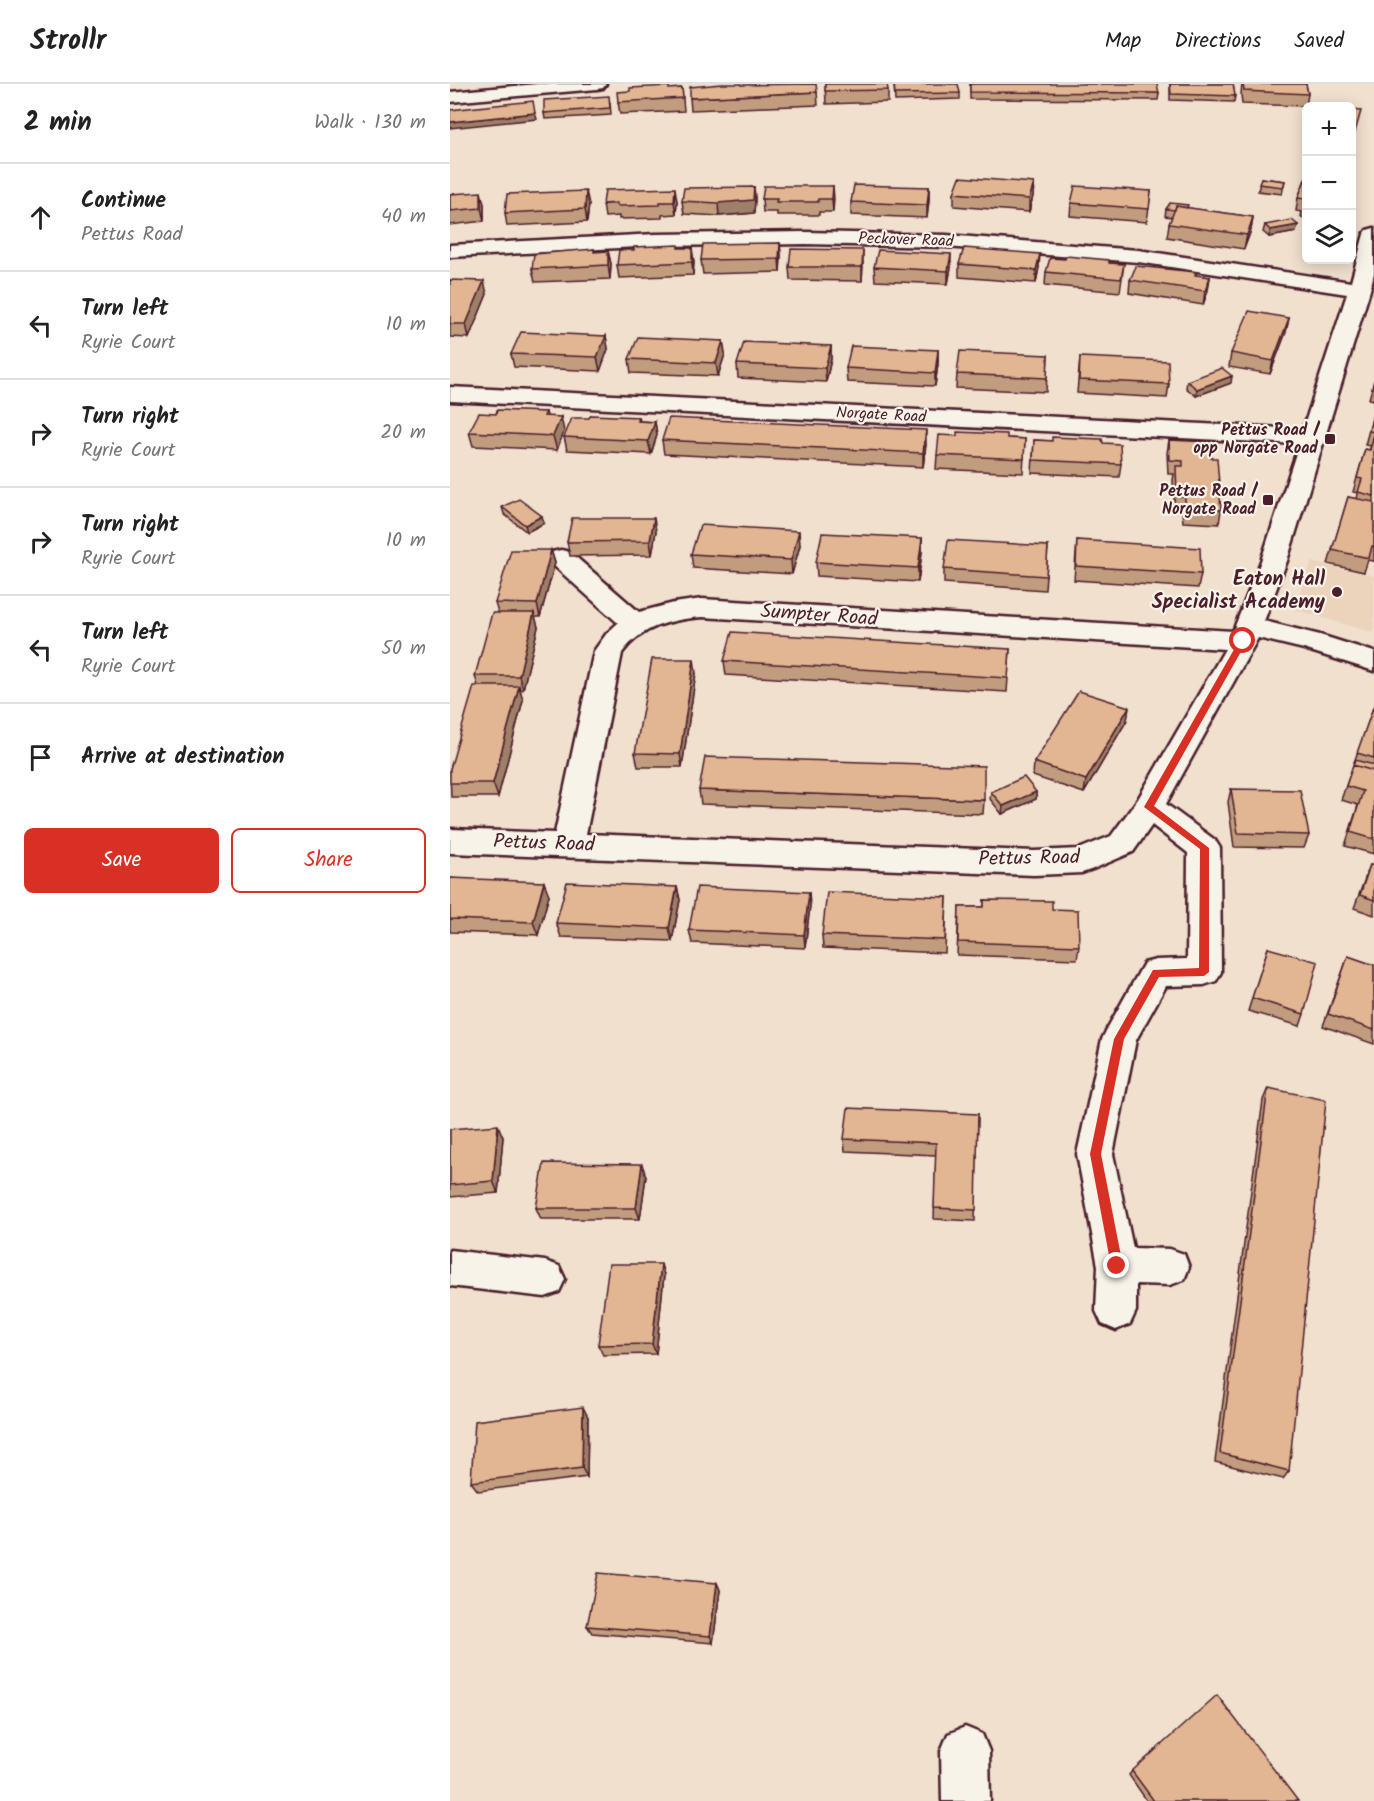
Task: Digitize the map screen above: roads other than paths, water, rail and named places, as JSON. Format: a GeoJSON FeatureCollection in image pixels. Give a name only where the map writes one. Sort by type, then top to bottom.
{"type":"FeatureCollection","features":[{"type":"Feature","properties":{"kind":"street"},"geometry":{"type":"LineString","coordinates":[[450,97],[529,86],[597,84]]}},
{"type":"Feature","properties":{"kind":"street","name":"Pettus Road"},"geometry":{"type":"LineString","coordinates":[[450,841],[1034,863],[1082,861],[1122,844],[1149,807],[1246,634],[1274,561],[1311,437],[1359,290],[1374,234]]}},
{"type":"Feature","properties":{"kind":"street","name":"Peckover Road"},"geometry":{"type":"LineString","coordinates":[[450,251],[656,240],[804,238],[946,241],[1138,256],[1359,290]]}},
{"type":"Feature","properties":{"kind":"street","name":"Norgate Road"},"geometry":{"type":"LineString","coordinates":[[450,394],[1311,437]]}},
{"type":"Feature","properties":{"kind":"street"},"geometry":{"type":"LineString","coordinates":[[561,558],[636,624]]}},
{"type":"Feature","properties":{"kind":"street","name":"Sumpter Road"},"geometry":{"type":"LineString","coordinates":[[568,845],[608,651],[620,634],[636,624],[671,610],[702,608],[1246,634],[1310,641],[1374,663]]}},
{"type":"Feature","properties":{"kind":"street"},"geometry":{"type":"LineString","coordinates":[[1116,1311],[1117,1266],[1095,1154],[1119,1039],[1156,973],[1204,972],[1204,848],[1149,807]]}},
{"type":"Feature","properties":{"kind":"street"},"geometry":{"type":"LineString","coordinates":[[1117,1266],[1170,1267]]}},
{"type":"Feature","properties":{"kind":"street"},"geometry":{"type":"LineString","coordinates":[[450,1268],[545,1279]]}},
{"type":"Feature","properties":{"kind":"street"},"geometry":{"type":"LineString","coordinates":[[965,1751],[966,1801]]}},
{"type":"Feature","properties":{"kind":"place","name":"Pettus Road / opp Norgate Road"},"geometry":{"type":"Point","coordinates":[1330,439]}},
{"type":"Feature","properties":{"kind":"place","name":"Pettus Road / Norgate Road"},"geometry":{"type":"Point","coordinates":[1268,500]}},
{"type":"Feature","properties":{"kind":"place","name":"Eaton Hall Specialist Academy"},"geometry":{"type":"Point","coordinates":[1337,592]}}]}
